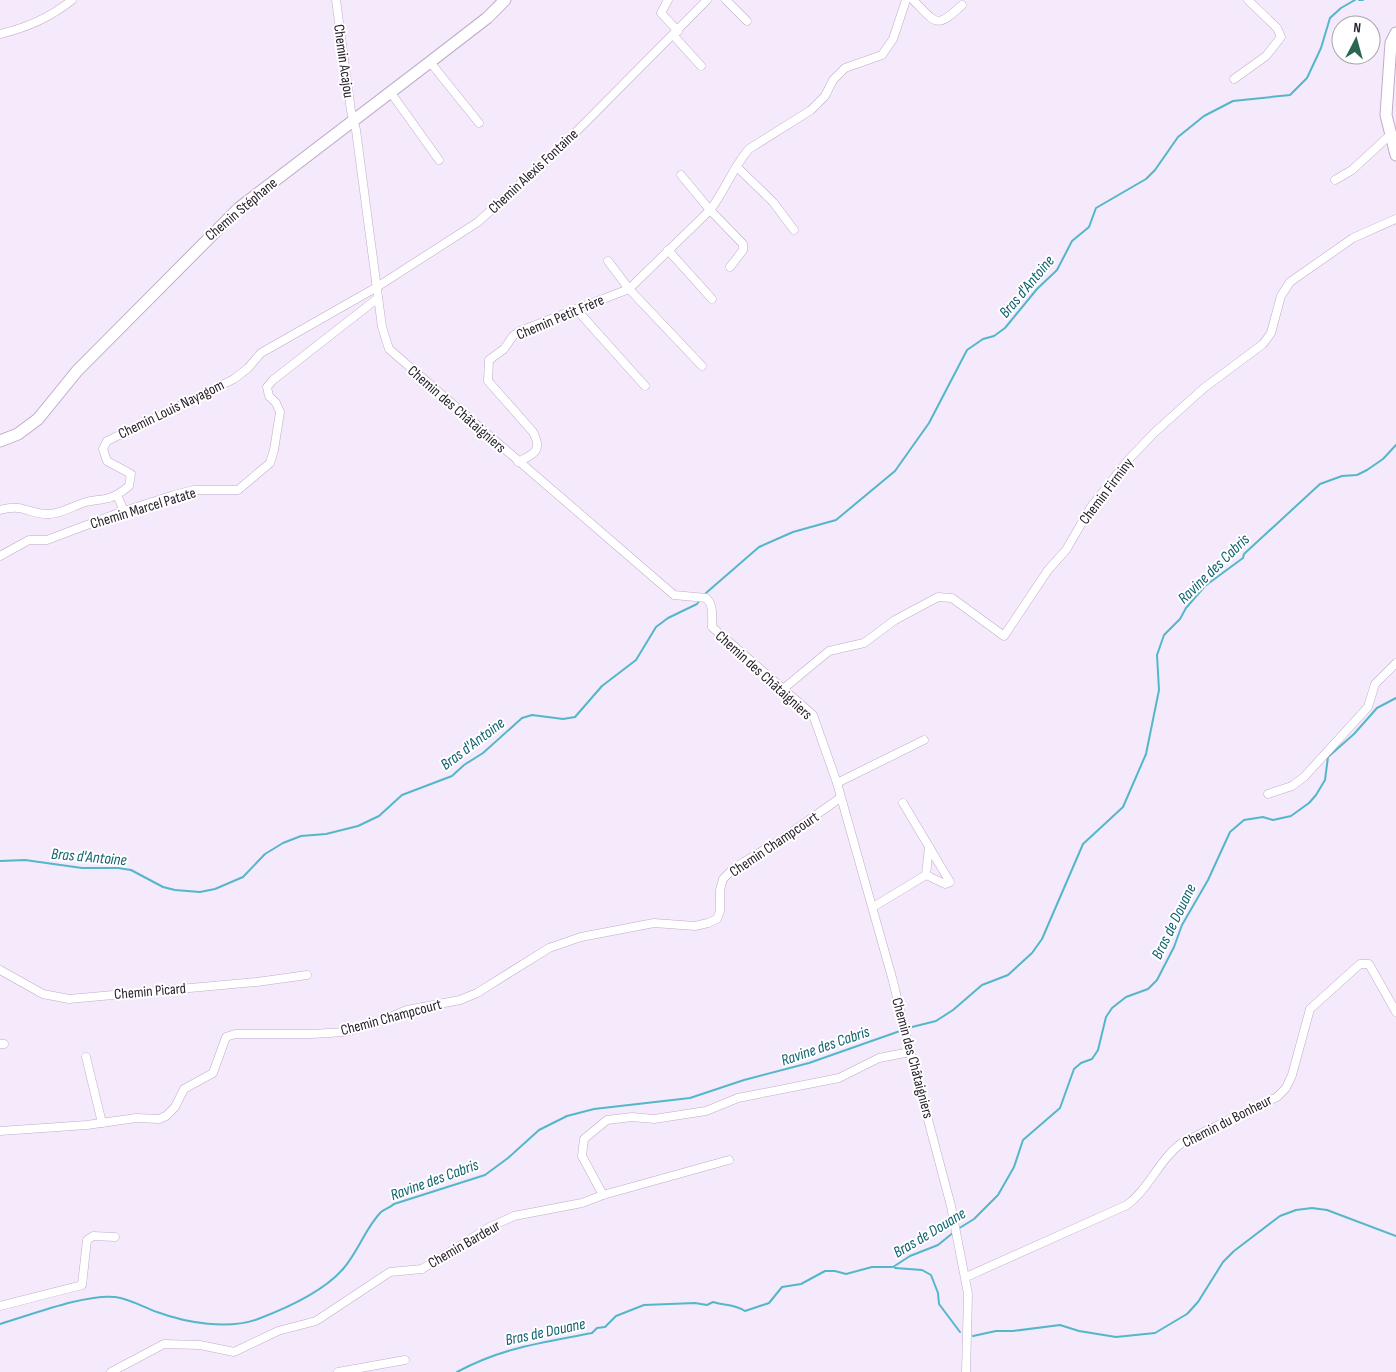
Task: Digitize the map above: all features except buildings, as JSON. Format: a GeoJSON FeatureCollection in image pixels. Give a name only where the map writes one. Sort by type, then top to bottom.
{"type":"FeatureCollection","features":[{"type":"Feature","properties":{"kind":"main road","name":"Chemin Stéphane"},"geometry":{"type":"LineString","coordinates":[[0,441],[18,434],[38,419],[76,371],[239,208],[354,122],[487,18],[505,0]]}},
{"type":"Feature","properties":{"kind":"main road"},"geometry":{"type":"LineString","coordinates":[[1396,33],[1391,43],[1386,103],[1386,122],[1396,155]]}},
{"type":"Feature","properties":{"kind":"street"},"geometry":{"type":"LineString","coordinates":[[0,34],[21,29],[43,19],[72,0]]}},
{"type":"Feature","properties":{"kind":"street","name":"Chemin Acajou"},"geometry":{"type":"LineString","coordinates":[[336,0],[354,122]]}},
{"type":"Feature","properties":{"kind":"street"},"geometry":{"type":"LineString","coordinates":[[668,0],[661,14],[701,66]]}},
{"type":"Feature","properties":{"kind":"street","name":"Chemin Alexis Fontaine"},"geometry":{"type":"LineString","coordinates":[[377,287],[478,222],[564,145],[707,0]]}},
{"type":"Feature","properties":{"kind":"street"},"geometry":{"type":"LineString","coordinates":[[726,0],[747,22]]}},
{"type":"Feature","properties":{"kind":"street","name":"Chemin Petit Frère"},"geometry":{"type":"LineString","coordinates":[[518,462],[534,454],[538,447],[537,439],[488,381],[489,360],[504,349],[513,336],[520,331],[629,289],[710,210],[722,195],[742,158],[761,140],[818,104],[845,68],[882,55],[893,39],[906,0]]}},
{"type":"Feature","properties":{"kind":"street"},"geometry":{"type":"LineString","coordinates":[[913,0],[931,18],[939,22],[946,20],[962,5]]}},
{"type":"Feature","properties":{"kind":"street"},"geometry":{"type":"LineString","coordinates":[[1234,79],[1266,56],[1281,36],[1277,28],[1248,0]]}},
{"type":"Feature","properties":{"kind":"street"},"geometry":{"type":"LineString","coordinates":[[430,62],[479,123]]}},
{"type":"Feature","properties":{"kind":"street"},"geometry":{"type":"LineString","coordinates":[[391,93],[439,160]]}},
{"type":"Feature","properties":{"kind":"street","name":"Chemin des Châtaigniers"},"geometry":{"type":"LineString","coordinates":[[354,122],[378,298],[385,339],[389,350],[674,595],[706,598],[709,600],[712,610],[712,627],[813,715],[837,782],[840,798],[873,907],[944,1178],[968,1294],[966,1372]]}},
{"type":"Feature","properties":{"kind":"street"},"geometry":{"type":"LineString","coordinates":[[1334,180],[1352,170],[1390,135]]}},
{"type":"Feature","properties":{"kind":"street"},"geometry":{"type":"LineString","coordinates":[[737,167],[773,202],[794,230]]}},
{"type":"Feature","properties":{"kind":"street"},"geometry":{"type":"LineString","coordinates":[[682,174],[710,210],[743,244],[742,250],[730,267]]}},
{"type":"Feature","properties":{"kind":"street","name":"Chemin Firminy"},"geometry":{"type":"LineString","coordinates":[[783,689],[829,651],[864,643],[895,620],[938,597],[952,598],[1004,636],[1048,570],[1066,550],[1091,507],[1129,459],[1155,432],[1204,388],[1264,344],[1271,333],[1281,296],[1290,282],[1353,238],[1396,219]]}},
{"type":"Feature","properties":{"kind":"street"},"geometry":{"type":"LineString","coordinates":[[668,250],[712,299]]}},
{"type":"Feature","properties":{"kind":"street"},"geometry":{"type":"LineString","coordinates":[[608,261],[629,289],[702,366]]}},
{"type":"Feature","properties":{"kind":"street","name":"Chemin Louis Nayagom"},"geometry":{"type":"LineString","coordinates":[[117,495],[129,486],[131,474],[107,461],[103,449],[107,441],[234,379],[248,368],[261,353],[377,287]]}},
{"type":"Feature","properties":{"kind":"street","name":"Chemin Marcel Patate"},"geometry":{"type":"LineString","coordinates":[[0,556],[29,540],[48,540],[124,511],[194,490],[238,490],[251,481],[270,463],[274,450],[280,412],[276,403],[269,396],[267,387],[273,380],[378,298]]}},
{"type":"Feature","properties":{"kind":"street"},"geometry":{"type":"LineString","coordinates":[[576,309],[645,386]]}},
{"type":"Feature","properties":{"kind":"street"},"geometry":{"type":"LineString","coordinates":[[0,510],[12,507],[26,508],[38,513],[51,514],[117,495],[124,511]]}},
{"type":"Feature","properties":{"kind":"street"},"geometry":{"type":"LineString","coordinates":[[1268,794],[1292,786],[1304,777],[1368,707],[1375,684],[1396,664]]}},
{"type":"Feature","properties":{"kind":"street"},"geometry":{"type":"LineString","coordinates":[[837,782],[924,740]]}},
{"type":"Feature","properties":{"kind":"street","name":"Chemin Champcourt"},"geometry":{"type":"LineString","coordinates":[[0,1131],[166,1116],[175,1107],[184,1089],[213,1073],[226,1037],[235,1034],[345,1032],[407,1010],[460,1000],[477,993],[549,948],[581,936],[654,923],[695,926],[708,923],[716,919],[720,911],[720,890],[723,879],[734,868],[782,839],[840,798]]}},
{"type":"Feature","properties":{"kind":"street"},"geometry":{"type":"LineString","coordinates":[[903,803],[950,882],[945,884],[926,875]]}},
{"type":"Feature","properties":{"kind":"street"},"geometry":{"type":"LineString","coordinates":[[926,875],[929,846]]}},
{"type":"Feature","properties":{"kind":"street"},"geometry":{"type":"LineString","coordinates":[[873,907],[926,875]]}},
{"type":"Feature","properties":{"kind":"street","name":"Chemin du Bonheur"},"geometry":{"type":"LineString","coordinates":[[966,1277],[1127,1205],[1138,1197],[1169,1152],[1183,1142],[1277,1096],[1286,1088],[1292,1075],[1310,1008],[1360,964],[1369,964],[1396,1012]]}},
{"type":"Feature","properties":{"kind":"street","name":"Chemin Picard"},"geometry":{"type":"LineString","coordinates":[[0,970],[43,994],[69,999],[257,982],[307,975]]}},
{"type":"Feature","properties":{"kind":"street"},"geometry":{"type":"LineString","coordinates":[[603,1195],[582,1156],[584,1139],[607,1120],[632,1117],[654,1119],[706,1112],[738,1098],[839,1078],[879,1058],[910,1052]]}},
{"type":"Feature","properties":{"kind":"street"},"geometry":{"type":"LineString","coordinates":[[86,1056],[102,1123]]}},
{"type":"Feature","properties":{"kind":"street","name":"Chemin Bardeur"},"geometry":{"type":"LineString","coordinates":[[111,1372],[164,1344],[200,1345],[234,1352],[278,1331],[316,1321],[390,1272],[422,1269],[490,1227],[514,1216],[582,1203],[603,1195],[729,1160]]}},
{"type":"Feature","properties":{"kind":"street"},"geometry":{"type":"LineString","coordinates":[[0,1306],[82,1285],[87,1240],[93,1236],[115,1237]]}},
{"type":"Feature","properties":{"kind":"street"},"geometry":{"type":"LineString","coordinates":[[338,1372],[404,1360]]}},
{"type":"Feature","properties":{"kind":"waterway","name":"Bras d'Antoine"},"geometry":{"type":"LineString","coordinates":[[706,593],[759,547],[793,532],[836,520],[895,471],[929,423],[967,350],[983,339],[994,336],[1005,328],[1037,289],[1057,270],[1072,241],[1089,227],[1096,208],[1146,179],[1155,170],[1178,137],[1204,116],[1233,101],[1290,95],[1307,78],[1321,48],[1330,18],[1341,8],[1355,0]]}},
{"type":"Feature","properties":{"kind":"waterway","name":"Ravine des Cabris"},"geometry":{"type":"LineString","coordinates":[[908,1028],[936,1021],[953,1010],[982,985],[1008,975],[1032,953],[1042,939],[1083,844],[1123,807],[1146,754],[1159,690],[1157,655],[1164,635],[1180,619],[1186,608],[1205,586],[1243,558],[1244,554],[1320,484],[1342,476],[1357,475],[1367,470],[1383,459],[1396,445]]}},
{"type":"Feature","properties":{"kind":"waterway","name":"Bras d'Antoine"},"geometry":{"type":"LineString","coordinates":[[0,861],[25,860],[82,868],[118,868],[131,870],[163,887],[175,890],[200,892],[215,889],[243,877],[265,854],[283,843],[301,836],[326,834],[358,826],[379,816],[402,795],[452,776],[464,765],[483,753],[522,718],[532,715],[563,719],[575,717],[602,686],[636,660],[656,627],[668,618],[697,604],[700,600]]}},
{"type":"Feature","properties":{"kind":"waterway","name":"Bras de Douane"},"geometry":{"type":"LineString","coordinates":[[958,1229],[974,1219],[998,1195],[1014,1167],[1023,1140],[1060,1108],[1074,1069],[1081,1063],[1092,1059],[1098,1050],[1106,1017],[1112,1008],[1126,997],[1148,989],[1157,980],[1174,947],[1182,925],[1208,880],[1230,832],[1244,820],[1263,817],[1273,820],[1291,816],[1309,803],[1325,780],[1328,757],[1354,734],[1377,708],[1396,698]]}},
{"type":"Feature","properties":{"kind":"waterway","name":"Ravine des Cabris"},"geometry":{"type":"LineString","coordinates":[[0,1324],[73,1302],[102,1297],[121,1298],[169,1316],[208,1324],[234,1324],[258,1319],[304,1299],[335,1277],[353,1255],[381,1212],[394,1204],[485,1175],[508,1158],[539,1130],[567,1116],[594,1109],[690,1098],[744,1080],[809,1063],[900,1031]]}},
{"type":"Feature","properties":{"kind":"waterway"},"geometry":{"type":"LineString","coordinates":[[973,1336],[996,1331],[1013,1331],[1060,1325],[1079,1331],[1116,1337],[1155,1333],[1187,1314],[1198,1302],[1223,1262],[1234,1251],[1280,1216],[1296,1210],[1312,1208],[1327,1210],[1396,1236]]}},
{"type":"Feature","properties":{"kind":"waterway","name":"Bras de Douane"},"geometry":{"type":"LineString","coordinates":[[457,1372],[507,1351],[592,1333],[597,1328],[605,1327],[616,1316],[644,1305],[695,1303],[707,1305],[713,1302],[733,1306],[745,1311],[769,1303],[782,1287],[801,1284],[825,1271],[846,1274],[872,1267],[893,1267],[910,1256],[938,1245],[954,1232]]}},
{"type":"Feature","properties":{"kind":"waterway"},"geometry":{"type":"LineString","coordinates":[[895,1268],[922,1270],[931,1275],[938,1293],[939,1304],[960,1332]]}}]}
